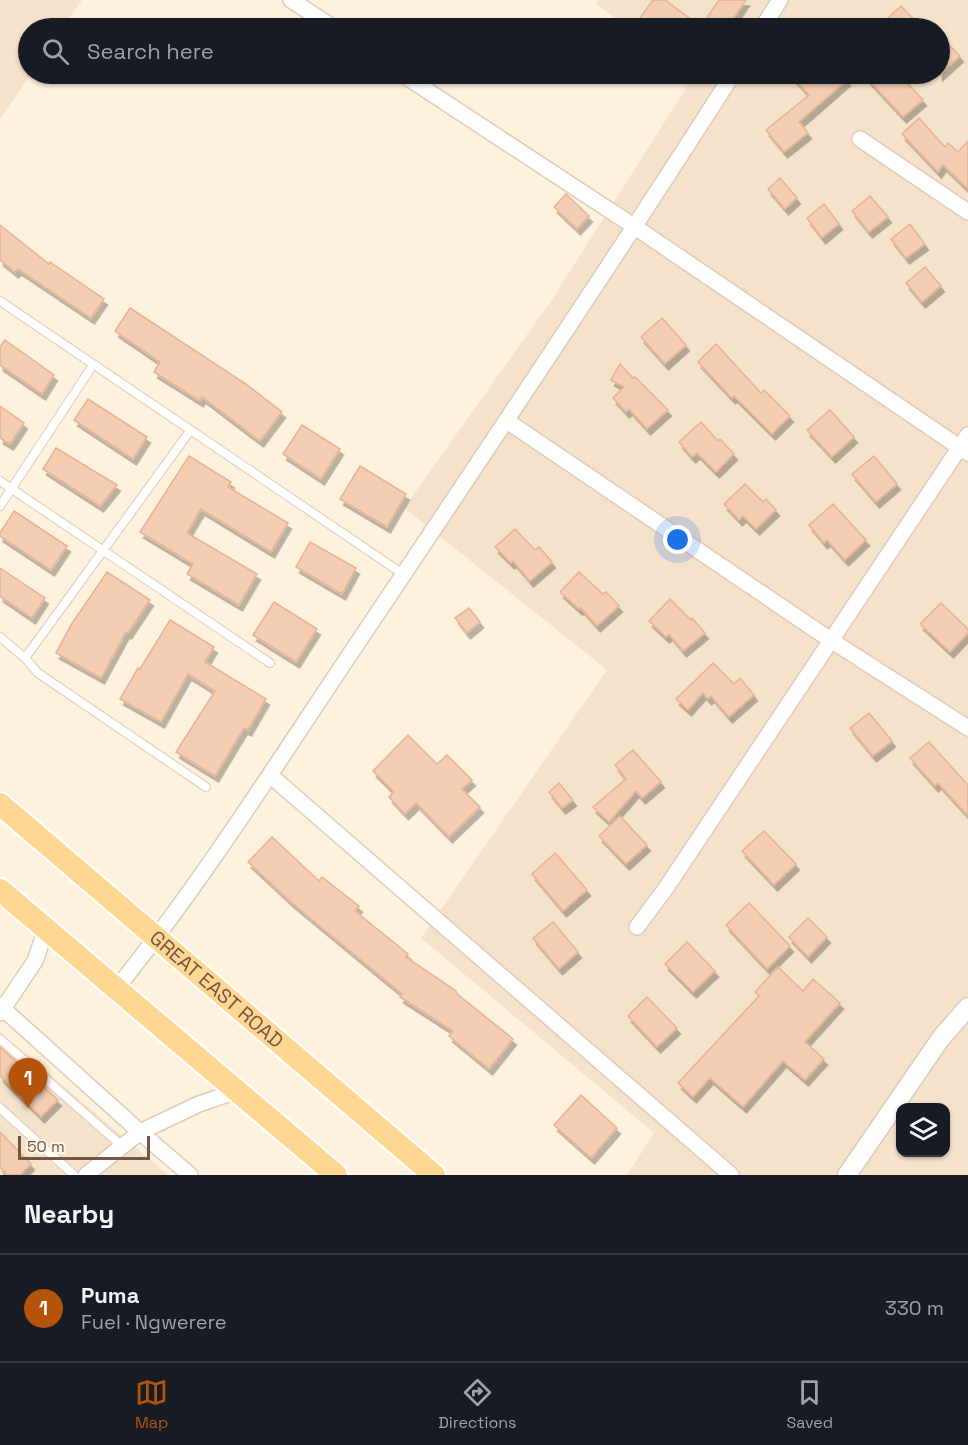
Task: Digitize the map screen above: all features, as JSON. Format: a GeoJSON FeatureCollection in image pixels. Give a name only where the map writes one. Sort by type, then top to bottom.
{"type":"FeatureCollection","features":[{"type":"Feature","properties":{"kind":"main road","name":"GREAT EAST ROAD"},"geometry":{"type":"LineString","coordinates":[[0,804],[434,1175]]}},
{"type":"Feature","properties":{"kind":"main road"},"geometry":{"type":"LineString","coordinates":[[0,890],[336,1175]]}},
{"type":"Feature","properties":{"kind":"street"},"geometry":{"type":"LineString","coordinates":[[291,0],[319,18]]}},
{"type":"Feature","properties":{"kind":"street"},"geometry":{"type":"LineString","coordinates":[[768,18],[780,0]]}},
{"type":"Feature","properties":{"kind":"street"},"geometry":{"type":"LineString","coordinates":[[417,84],[965,445],[666,888],[637,927]]}},
{"type":"Feature","properties":{"kind":"street"},"geometry":{"type":"LineString","coordinates":[[116,988],[157,938],[271,776],[635,227],[727,84]]}},
{"type":"Feature","properties":{"kind":"street"},"geometry":{"type":"LineString","coordinates":[[860,139],[968,212]]}},
{"type":"Feature","properties":{"kind":"street"},"geometry":{"type":"LineString","coordinates":[[507,421],[832,641],[968,728]]}},
{"type":"Feature","properties":{"kind":"street"},"geometry":{"type":"LineString","coordinates":[[271,776],[731,1175]]}},
{"type":"Feature","properties":{"kind":"street"},"geometry":{"type":"LineString","coordinates":[[46,929],[35,961],[1,1009],[190,1175]]}},
{"type":"Feature","properties":{"kind":"street"},"geometry":{"type":"LineString","coordinates":[[847,1175],[942,1038],[968,1007]]}},
{"type":"Feature","properties":{"kind":"street"},"geometry":{"type":"LineString","coordinates":[[86,1175],[140,1132],[199,1104],[237,1091]]}},
{"type":"Feature","properties":{"kind":"lane"},"geometry":{"type":"LineString","coordinates":[[0,301],[403,574]]}},
{"type":"Feature","properties":{"kind":"lane"},"geometry":{"type":"LineString","coordinates":[[0,506],[93,365]]}},
{"type":"Feature","properties":{"kind":"lane"},"geometry":{"type":"LineString","coordinates":[[25,658],[190,431]]}},
{"type":"Feature","properties":{"kind":"lane"},"geometry":{"type":"LineString","coordinates":[[0,481],[270,663]]}},
{"type":"Feature","properties":{"kind":"lane"},"geometry":{"type":"LineString","coordinates":[[0,637],[25,658],[38,673],[206,787]]}},
{"type":"Feature","properties":{"kind":"lane"},"geometry":{"type":"LineString","coordinates":[[0,1039],[122,1146]]}},
{"type":"Feature","properties":{"kind":"lane"},"geometry":{"type":"LineString","coordinates":[[0,1108],[74,1175]]}},
{"type":"Feature","properties":{"kind":"shaded area"},"geometry":{"type":"Polygon","coordinates":[[[0,0],[82,0],[69,18],[18,18],[18,84],[24,84],[0,119],[0,0]]]}},
{"type":"Feature","properties":{"kind":"shaded area"},"geometry":{"type":"Polygon","coordinates":[[[599,0],[968,0],[968,1175],[627,1175],[654,1133],[421,938],[607,670],[404,508],[551,301],[689,84],[950,84],[950,18],[615,18],[596,4],[599,0]]]}},
{"type":"Feature","properties":{"kind":"shaded area"},"geometry":{"type":"Polygon","coordinates":[[[0,1032],[168,1175],[0,1175],[0,1032]]]}},
{"type":"Feature","properties":{"kind":"building"},"geometry":{"type":"Polygon","coordinates":[[[653,0],[665,0],[689,18],[640,18],[653,0]]]}},
{"type":"Feature","properties":{"kind":"building"},"geometry":{"type":"Polygon","coordinates":[[[719,0],[746,0],[734,18],[707,18],[719,0]]]}},
{"type":"Feature","properties":{"kind":"building"},"geometry":{"type":"Polygon","coordinates":[[[901,6],[912,18],[888,18],[901,6]]]}},
{"type":"Feature","properties":{"kind":"building"},"geometry":{"type":"Polygon","coordinates":[[[950,46],[960,56],[950,65],[950,46]]]}},
{"type":"Feature","properties":{"kind":"building"},"geometry":{"type":"Polygon","coordinates":[[[799,84],[842,84],[799,122],[808,133],[784,152],[766,130],[809,95],[799,84]]]}},
{"type":"Feature","properties":{"kind":"building"},"geometry":{"type":"Polygon","coordinates":[[[872,84],[908,84],[923,100],[903,117],[872,84]]]}},
{"type":"Feature","properties":{"kind":"building"},"geometry":{"type":"Polygon","coordinates":[[[919,118],[945,147],[948,143],[958,152],[968,141],[968,189],[943,165],[938,172],[902,134],[919,118]]]}},
{"type":"Feature","properties":{"kind":"building"},"geometry":{"type":"Polygon","coordinates":[[[780,178],[797,198],[785,209],[768,189],[780,178]]]}},
{"type":"Feature","properties":{"kind":"building"},"geometry":{"type":"Polygon","coordinates":[[[566,194],[589,216],[577,229],[554,207],[566,194]]]}},
{"type":"Feature","properties":{"kind":"building"},"geometry":{"type":"Polygon","coordinates":[[[870,196],[888,217],[869,232],[852,211],[870,196]]]}},
{"type":"Feature","properties":{"kind":"building"},"geometry":{"type":"Polygon","coordinates":[[[824,204],[839,224],[822,238],[807,218],[824,204]]]}},
{"type":"Feature","properties":{"kind":"building"},"geometry":{"type":"Polygon","coordinates":[[[910,224],[925,244],[906,258],[891,239],[910,224]]]}},
{"type":"Feature","properties":{"kind":"building"},"geometry":{"type":"Polygon","coordinates":[[[0,225],[49,264],[50,262],[104,299],[91,318],[18,269],[15,272],[0,260],[0,225]]]}},
{"type":"Feature","properties":{"kind":"building"},"geometry":{"type":"Polygon","coordinates":[[[925,267],[941,286],[922,302],[906,283],[925,267]]]}},
{"type":"Feature","properties":{"kind":"building"},"geometry":{"type":"Polygon","coordinates":[[[130,308],[246,384],[282,412],[260,441],[202,397],[200,401],[154,372],[160,362],[115,331],[130,308]]]}},
{"type":"Feature","properties":{"kind":"building"},"geometry":{"type":"Polygon","coordinates":[[[662,318],[686,345],[665,364],[641,337],[662,318]]]}},
{"type":"Feature","properties":{"kind":"building"},"geometry":{"type":"Polygon","coordinates":[[[5,340],[54,375],[42,394],[0,365],[0,347],[5,340]]]}},
{"type":"Feature","properties":{"kind":"building"},"geometry":{"type":"Polygon","coordinates":[[[716,344],[761,393],[764,390],[790,416],[772,434],[734,396],[732,398],[698,362],[716,344]]]}},
{"type":"Feature","properties":{"kind":"building"},"geometry":{"type":"Polygon","coordinates":[[[620,364],[668,410],[647,429],[629,409],[626,412],[613,398],[624,387],[611,380],[620,364]]]}},
{"type":"Feature","properties":{"kind":"building"},"geometry":{"type":"Polygon","coordinates":[[[88,399],[147,437],[133,459],[74,420],[88,399]]]}},
{"type":"Feature","properties":{"kind":"building"},"geometry":{"type":"Polygon","coordinates":[[[0,406],[24,423],[10,444],[0,438],[0,406]]]}},
{"type":"Feature","properties":{"kind":"building"},"geometry":{"type":"Polygon","coordinates":[[[830,410],[854,437],[832,457],[807,430],[830,410]]]}},
{"type":"Feature","properties":{"kind":"building"},"geometry":{"type":"Polygon","coordinates":[[[701,422],[718,441],[720,439],[734,454],[716,472],[697,453],[692,457],[679,442],[701,422]]]}},
{"type":"Feature","properties":{"kind":"building"},"geometry":{"type":"Polygon","coordinates":[[[302,425],[340,449],[321,479],[283,454],[302,425]]]}},
{"type":"Feature","properties":{"kind":"building"},"geometry":{"type":"Polygon","coordinates":[[[56,448],[117,485],[100,506],[43,469],[56,448]]]}},
{"type":"Feature","properties":{"kind":"building"},"geometry":{"type":"Polygon","coordinates":[[[189,456],[231,482],[228,487],[288,523],[271,552],[201,509],[187,533],[257,574],[239,605],[187,574],[193,564],[140,532],[189,456]]]}},
{"type":"Feature","properties":{"kind":"building"},"geometry":{"type":"Polygon","coordinates":[[[874,456],[897,484],[876,502],[852,474],[874,456]]]}},
{"type":"Feature","properties":{"kind":"building"},"geometry":{"type":"Polygon","coordinates":[[[360,466],[406,494],[387,527],[340,499],[360,466]]]}},
{"type":"Feature","properties":{"kind":"building"},"geometry":{"type":"Polygon","coordinates":[[[745,484],[763,502],[766,499],[776,510],[756,529],[743,516],[739,520],[724,504],[745,484]]]}},
{"type":"Feature","properties":{"kind":"building"},"geometry":{"type":"Polygon","coordinates":[[[833,504],[866,540],[845,560],[827,540],[824,543],[809,525],[833,504]]]}},
{"type":"Feature","properties":{"kind":"building"},"geometry":{"type":"Polygon","coordinates":[[[14,511],[67,546],[51,570],[0,536],[14,511]]]}},
{"type":"Feature","properties":{"kind":"building"},"geometry":{"type":"Polygon","coordinates":[[[515,529],[535,550],[539,547],[552,562],[530,581],[513,561],[511,563],[495,547],[515,529]]]}},
{"type":"Feature","properties":{"kind":"building"},"geometry":{"type":"Polygon","coordinates":[[[310,542],[356,568],[342,594],[296,567],[310,542]]]}},
{"type":"Feature","properties":{"kind":"building"},"geometry":{"type":"Polygon","coordinates":[[[0,568],[45,598],[32,618],[0,596],[0,568]]]}},
{"type":"Feature","properties":{"kind":"building"},"geometry":{"type":"Polygon","coordinates":[[[107,572],[150,600],[128,633],[126,632],[101,678],[56,653],[71,625],[107,572]]]}},
{"type":"Feature","properties":{"kind":"building"},"geometry":{"type":"Polygon","coordinates":[[[579,572],[603,594],[606,592],[619,606],[597,626],[581,608],[579,609],[560,592],[579,572]]]}},
{"type":"Feature","properties":{"kind":"building"},"geometry":{"type":"Polygon","coordinates":[[[670,599],[705,633],[683,651],[669,634],[666,637],[649,621],[670,599]]]}},
{"type":"Feature","properties":{"kind":"building"},"geometry":{"type":"Polygon","coordinates":[[[274,602],[317,629],[296,662],[253,635],[274,602]]]}},
{"type":"Feature","properties":{"kind":"building"},"geometry":{"type":"Polygon","coordinates":[[[941,603],[968,629],[968,633],[950,652],[920,624],[941,603]]]}},
{"type":"Feature","properties":{"kind":"building"},"geometry":{"type":"Polygon","coordinates":[[[469,608],[480,622],[467,633],[455,618],[469,608]]]}},
{"type":"Feature","properties":{"kind":"building"},"geometry":{"type":"Polygon","coordinates":[[[170,620],[214,647],[205,662],[266,699],[248,730],[244,728],[215,776],[176,752],[215,691],[188,674],[161,722],[120,699],[170,620]]]}},
{"type":"Feature","properties":{"kind":"building"},"geometry":{"type":"Polygon","coordinates":[[[713,663],[734,684],[740,678],[754,695],[729,717],[711,696],[708,699],[703,693],[688,710],[676,699],[713,663]]]}},
{"type":"Feature","properties":{"kind":"building"},"geometry":{"type":"Polygon","coordinates":[[[869,713],[892,741],[873,756],[850,728],[869,713]]]}},
{"type":"Feature","properties":{"kind":"building"},"geometry":{"type":"Polygon","coordinates":[[[408,735],[437,764],[447,755],[472,780],[462,789],[480,807],[449,837],[416,803],[405,814],[389,797],[394,792],[373,771],[408,735]]]}},
{"type":"Feature","properties":{"kind":"building"},"geometry":{"type":"Polygon","coordinates":[[[929,742],[968,785],[968,816],[938,783],[935,786],[910,758],[929,742]]]}},
{"type":"Feature","properties":{"kind":"building"},"geometry":{"type":"Polygon","coordinates":[[[633,750],[661,782],[642,798],[636,791],[609,822],[593,807],[626,779],[615,765],[633,750]]]}},
{"type":"Feature","properties":{"kind":"building"},"geometry":{"type":"Polygon","coordinates":[[[559,783],[573,800],[562,808],[549,792],[559,783]]]}},
{"type":"Feature","properties":{"kind":"building"},"geometry":{"type":"Polygon","coordinates":[[[620,816],[647,845],[626,864],[599,836],[620,816]]]}},
{"type":"Feature","properties":{"kind":"building"},"geometry":{"type":"Polygon","coordinates":[[[764,831],[796,864],[774,885],[742,851],[764,831]]]}},
{"type":"Feature","properties":{"kind":"building"},"geometry":{"type":"Polygon","coordinates":[[[272,837],[319,881],[322,877],[359,906],[355,911],[408,954],[406,957],[456,991],[513,1039],[489,1069],[449,1036],[453,1031],[400,997],[402,994],[292,903],[248,862],[272,837]]]}},
{"type":"Feature","properties":{"kind":"building"},"geometry":{"type":"Polygon","coordinates":[[[555,853],[587,890],[563,911],[532,874],[555,853]]]}},
{"type":"Feature","properties":{"kind":"building"},"geometry":{"type":"Polygon","coordinates":[[[749,903],[790,946],[767,969],[726,925],[749,903]]]}},
{"type":"Feature","properties":{"kind":"building"},"geometry":{"type":"Polygon","coordinates":[[[808,918],[827,937],[808,957],[789,937],[808,918]]]}},
{"type":"Feature","properties":{"kind":"building"},"geometry":{"type":"Polygon","coordinates":[[[553,922],[578,952],[559,969],[533,938],[553,922]]]}},
{"type":"Feature","properties":{"kind":"building"},"geometry":{"type":"Polygon","coordinates":[[[687,942],[715,971],[693,992],[665,964],[687,942]]]}},
{"type":"Feature","properties":{"kind":"building"},"geometry":{"type":"Polygon","coordinates":[[[778,967],[803,991],[813,979],[840,1003],[805,1042],[824,1059],[805,1080],[783,1061],[743,1107],[710,1078],[693,1097],[678,1083],[759,996],[755,992],[778,967]]]}},
{"type":"Feature","properties":{"kind":"building"},"geometry":{"type":"Polygon","coordinates":[[[647,997],[677,1028],[657,1047],[628,1016],[647,997]]]}},
{"type":"Feature","properties":{"kind":"building"},"geometry":{"type":"Polygon","coordinates":[[[0,1047],[58,1100],[41,1117],[0,1076],[0,1047]]]}},
{"type":"Feature","properties":{"kind":"building"},"geometry":{"type":"Polygon","coordinates":[[[581,1095],[617,1128],[591,1158],[554,1125],[581,1095]]]}},
{"type":"Feature","properties":{"kind":"building"},"geometry":{"type":"Polygon","coordinates":[[[0,1132],[31,1164],[20,1175],[7,1175],[0,1167],[0,1132]]]}},
{"type":"Feature","properties":{"kind":"place","name":"Puma"},"geometry":{"type":"Point","coordinates":[28,1108]}}]}
